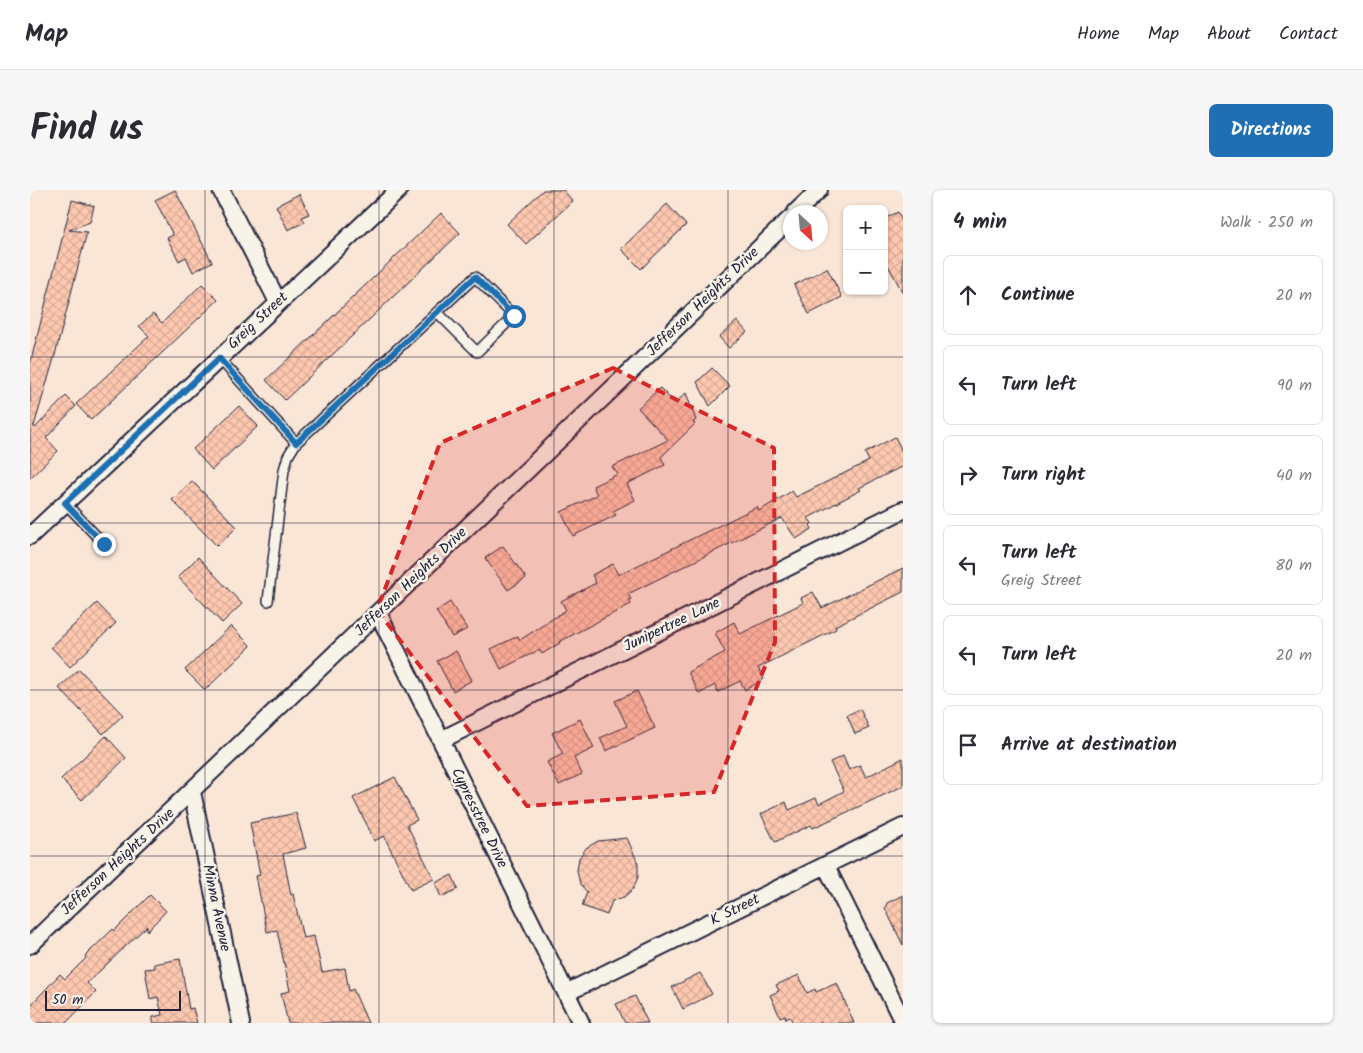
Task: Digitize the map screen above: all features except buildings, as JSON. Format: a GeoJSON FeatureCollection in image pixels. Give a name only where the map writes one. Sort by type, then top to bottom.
{"type":"FeatureCollection","features":[{"type":"Feature","properties":{"kind":"street"},"geometry":{"type":"LineString","coordinates":[[221,190],[278,302]]}},
{"type":"Feature","properties":{"kind":"street","name":"Greig Street"},"geometry":{"type":"LineString","coordinates":[[30,536],[399,190]]}},
{"type":"Feature","properties":{"kind":"street"},"geometry":{"type":"LineString","coordinates":[[803,205],[819,190]]}},
{"type":"Feature","properties":{"kind":"street","name":"Jefferson Heights Drive"},"geometry":{"type":"LineString","coordinates":[[30,945],[783,225]]}},
{"type":"Feature","properties":{"kind":"street","name":"Junipertree Lane"},"geometry":{"type":"LineString","coordinates":[[441,740],[903,510]]}},
{"type":"Feature","properties":{"kind":"street","name":"Cypresstree Drive"},"geometry":{"type":"LineString","coordinates":[[378,613],[582,1023]]}},
{"type":"Feature","properties":{"kind":"street","name":"Minna Avenue"},"geometry":{"type":"LineString","coordinates":[[192,792],[241,1023]]}},
{"type":"Feature","properties":{"kind":"street","name":"K Street"},"geometry":{"type":"LineString","coordinates":[[566,993],[903,827]]}},
{"type":"Feature","properties":{"kind":"street"},"geometry":{"type":"LineString","coordinates":[[826,866],[903,1022]]}},
{"type":"Feature","properties":{"kind":"lane"},"geometry":{"type":"LineString","coordinates":[[268,601],[284,470],[288,456],[296,443],[436,312],[475,277],[514,316],[478,352],[436,312]]}},
{"type":"Feature","properties":{"kind":"lane"},"geometry":{"type":"LineString","coordinates":[[219,358],[296,443]]}},
{"type":"Feature","properties":{"kind":"lane"},"geometry":{"type":"LineString","coordinates":[[65,503],[104,544]]}},
{"type":"Feature","properties":{"kind":"highlighted area"},"geometry":{"type":"Polygon","coordinates":[[[613,368],[774,448],[775,642],[714,792],[527,806],[377,610],[440,443],[613,368]]]}},
{"type":"Feature","properties":{"kind":"route"},"geometry":{"type":"LineString","coordinates":[[104,544],[65,503],[219,358],[296,443],[475,277],[514,316]]}}]}
